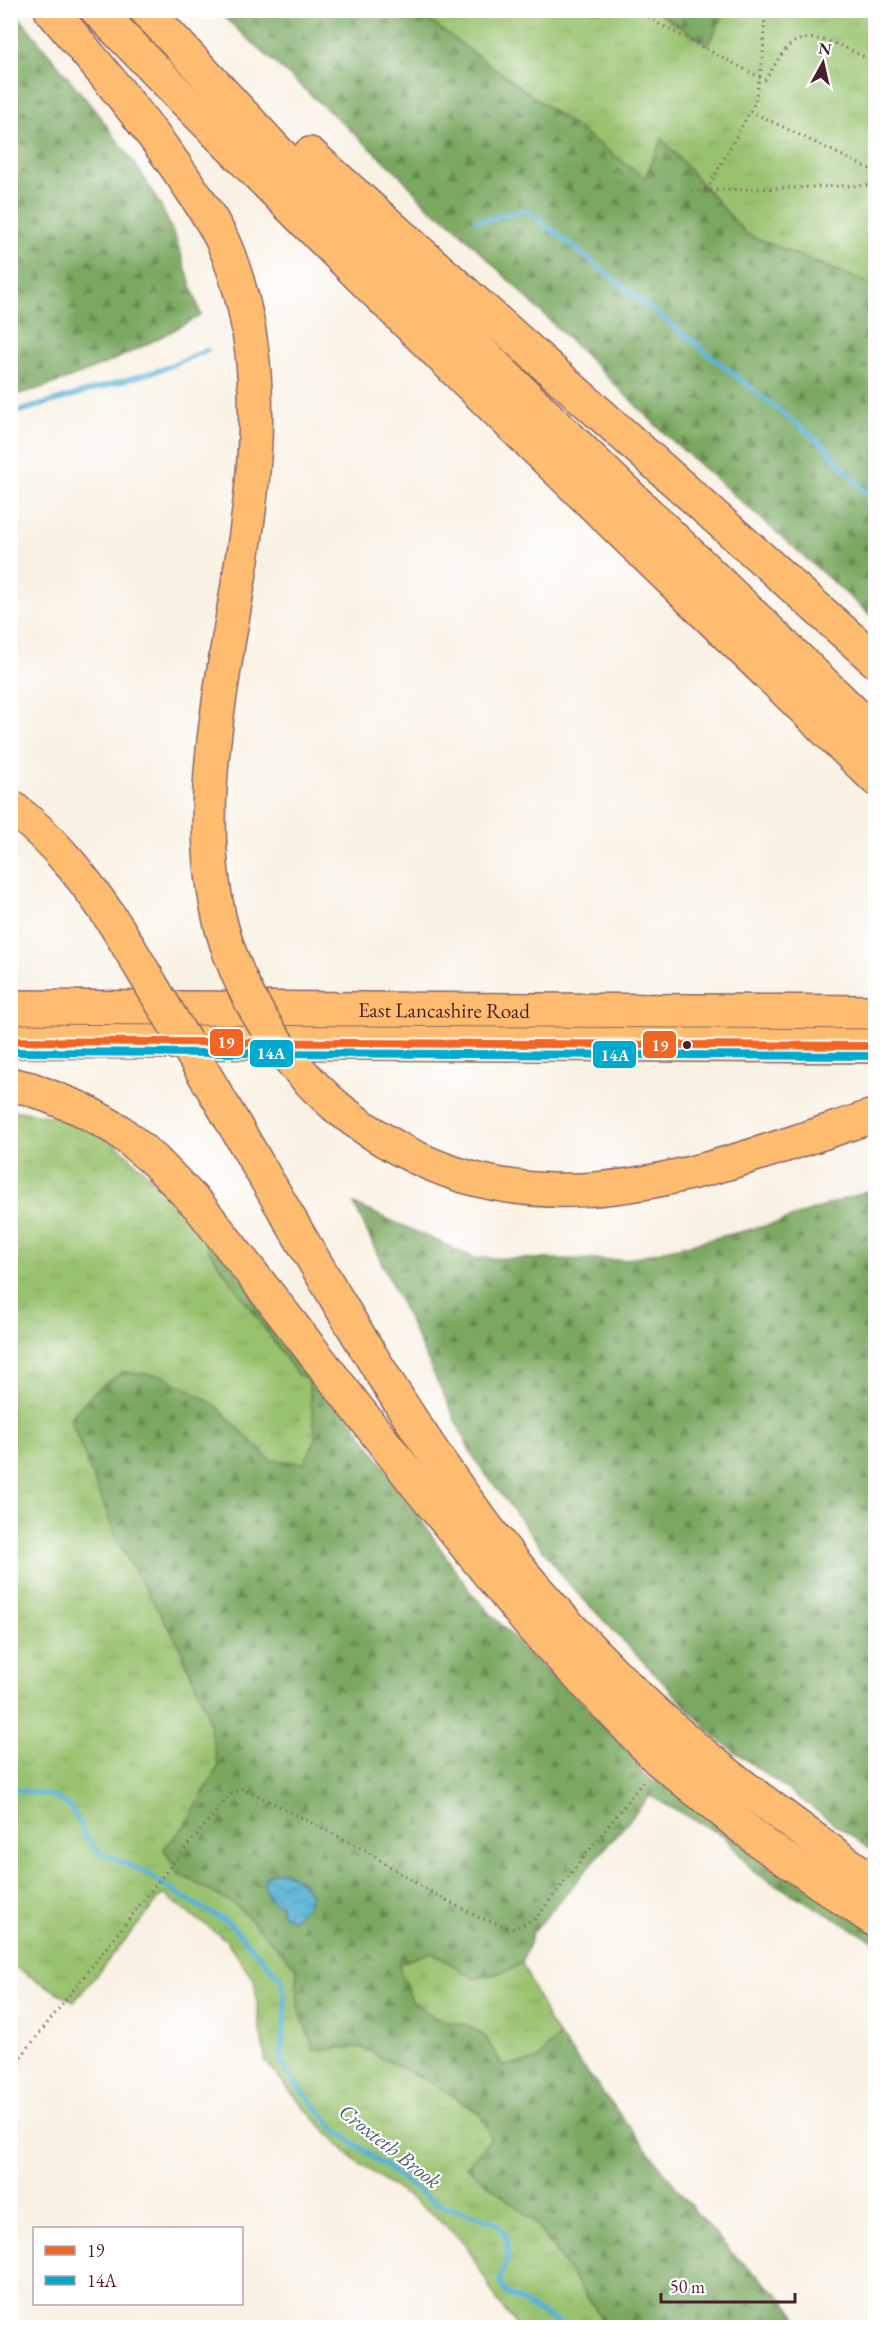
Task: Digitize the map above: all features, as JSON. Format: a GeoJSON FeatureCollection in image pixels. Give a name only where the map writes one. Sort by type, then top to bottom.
{"type":"FeatureCollection","features":[{"type":"Feature","properties":{"kind":"highway"},"geometry":{"type":"LineString","coordinates":[[51,10],[131,106],[198,199],[228,253],[244,308],[254,354],[256,421],[248,522],[210,763],[208,837],[213,893],[237,973],[263,1023],[292,1063],[338,1108],[383,1140],[444,1169],[496,1184],[562,1190],[620,1188],[685,1176],[737,1162],[876,1115]]}},
{"type":"Feature","properties":{"kind":"highway"},"geometry":{"type":"LineString","coordinates":[[97,10],[399,315],[876,779]]}},
{"type":"Feature","properties":{"kind":"highway"},"geometry":{"type":"LineString","coordinates":[[149,14],[302,147],[876,661]]}},
{"type":"Feature","properties":{"kind":"highway"},"geometry":{"type":"LineString","coordinates":[[149,14],[277,151],[876,734]]}},
{"type":"Feature","properties":{"kind":"highway"},"geometry":{"type":"LineString","coordinates":[[10,806],[46,835],[94,892],[403,1404],[451,1477],[512,1560],[613,1672],[677,1732],[728,1776],[876,1884]]}},
{"type":"Feature","properties":{"kind":"highway","name":"East Lancashire Road"},"geometry":{"type":"LineString","coordinates":[[10,1007],[876,1012]]}},
{"type":"Feature","properties":{"kind":"highway","name":"East Lancashire Road"},"geometry":{"type":"LineString","coordinates":[[10,1041],[876,1046]]}},
{"type":"Feature","properties":{"kind":"highway"},"geometry":{"type":"LineString","coordinates":[[10,1084],[46,1095],[100,1120],[135,1144],[175,1180],[199,1206],[416,1484],[533,1628],[659,1760],[762,1843],[876,1921]]}},
{"type":"Feature","properties":{"kind":"path"},"geometry":{"type":"LineString","coordinates":[[639,10],[659,24],[765,80],[787,47],[805,39],[828,40],[876,63]]}},
{"type":"Feature","properties":{"kind":"path"},"geometry":{"type":"LineString","coordinates":[[707,190],[755,102],[763,58],[765,10]]}},
{"type":"Feature","properties":{"kind":"path"},"geometry":{"type":"LineString","coordinates":[[750,111],[876,172]]}},
{"type":"Feature","properties":{"kind":"path"},"geometry":{"type":"LineString","coordinates":[[692,191],[876,185]]}},
{"type":"Feature","properties":{"kind":"path"},"geometry":{"type":"LineString","coordinates":[[10,2071],[164,1874],[230,1795],[243,1788],[361,1848],[449,1902],[478,1917],[514,1929],[536,1918],[659,1760]]}},
{"type":"Feature","properties":{"kind":"green space"},"geometry":{"type":"Polygon","coordinates":[[[10,11],[14,11],[101,118],[141,173],[160,204],[176,239],[201,315],[109,362],[61,381],[11,396],[10,11]]]}},
{"type":"Feature","properties":{"kind":"green space"},"geometry":{"type":"Polygon","coordinates":[[[217,11],[416,11],[645,178],[662,139],[746,234],[875,286],[875,619],[666,435],[451,223],[428,207],[397,172],[217,11]]]}},
{"type":"Feature","properties":{"kind":"green space"},"geometry":{"type":"Polygon","coordinates":[[[416,11],[656,11],[708,45],[725,11],[875,11],[875,286],[746,234],[663,140],[645,178],[416,11]]]}},
{"type":"Feature","properties":{"kind":"green space"},"geometry":{"type":"Polygon","coordinates":[[[656,11],[725,11],[708,45],[656,11]]]}},
{"type":"Feature","properties":{"kind":"green space"},"geometry":{"type":"Polygon","coordinates":[[[11,1110],[55,1117],[80,1118],[108,1136],[199,1224],[208,1249],[297,1374],[308,1379],[316,1437],[305,1463],[270,1460],[214,1404],[70,1418],[178,1644],[207,1712],[218,1767],[187,1823],[164,1849],[179,1874],[236,1905],[297,1968],[298,2006],[314,2050],[360,2047],[432,2083],[481,2114],[491,2138],[467,2167],[533,2220],[596,2309],[605,2327],[518,2327],[498,2302],[466,2245],[434,2215],[353,2159],[305,2109],[266,2062],[259,2025],[255,1981],[226,1940],[163,1894],[74,2002],[11,1965],[11,1110]]]}},
{"type":"Feature","properties":{"kind":"green space"},"geometry":{"type":"Polygon","coordinates":[[[876,1188],[875,1853],[716,1738],[568,1583],[473,1457],[354,1204],[475,1258],[624,1260],[777,1223],[876,1188]]]}},
{"type":"Feature","properties":{"kind":"green space"},"geometry":{"type":"Polygon","coordinates":[[[199,1224],[357,1427],[471,1593],[533,1658],[640,1754],[641,1772],[655,1782],[671,1780],[875,1931],[875,1942],[754,1872],[724,1836],[650,1796],[533,1932],[522,1963],[509,1970],[475,1979],[432,1952],[398,1964],[412,2001],[440,2021],[467,2025],[485,2037],[503,2066],[536,2061],[559,2036],[693,2209],[731,2252],[785,2301],[804,2327],[605,2327],[596,2309],[533,2220],[466,2167],[491,2138],[481,2114],[432,2083],[360,2047],[314,2050],[298,2006],[297,1968],[236,1905],[179,1874],[164,1849],[187,1823],[218,1767],[207,1712],[178,1643],[119,1545],[70,1418],[95,1391],[122,1372],[162,1375],[214,1404],[270,1460],[305,1463],[316,1437],[308,1379],[297,1374],[208,1249],[199,1224]],[[286,1872],[268,1874],[281,1910],[303,1884],[286,1872]]]}},
{"type":"Feature","properties":{"kind":"green space"},"geometry":{"type":"Polygon","coordinates":[[[432,1952],[475,1979],[509,1970],[522,1963],[549,2021],[559,2036],[536,2061],[503,2066],[485,2036],[467,2025],[440,2021],[412,2001],[397,1963],[432,1952]]]}},
{"type":"Feature","properties":{"kind":"water"},"geometry":{"type":"Polygon","coordinates":[[[280,1871],[298,1880],[311,1896],[305,1908],[293,1920],[282,1914],[280,1903],[275,1904],[265,1888],[264,1877],[280,1871]]]}},
{"type":"Feature","properties":{"kind":"waterway"},"geometry":{"type":"LineString","coordinates":[[476,221],[527,210],[823,445],[876,504]]}},
{"type":"Feature","properties":{"kind":"waterway"},"geometry":{"type":"LineString","coordinates":[[10,414],[163,369],[207,350]]}},
{"type":"Feature","properties":{"kind":"waterway","name":"Croxteth Brook"},"geometry":{"type":"LineString","coordinates":[[10,1785],[18,1790],[52,1796],[67,1804],[77,1817],[85,1836],[97,1851],[143,1871],[189,1901],[229,1923],[282,1980],[286,2008],[281,2055],[286,2072],[336,2130],[435,2203],[495,2222],[506,2235],[508,2257],[499,2280],[506,2293],[559,2323],[562,2328]]}},
{"type":"Feature","properties":{"kind":"transit line","name":"19"},"geometry":{"type":"LineString","coordinates":[[10,1041],[876,1046]]}},
{"type":"Feature","properties":{"kind":"transit line","name":"14A"},"geometry":{"type":"LineString","coordinates":[[10,1052],[876,1056]]}}]}
